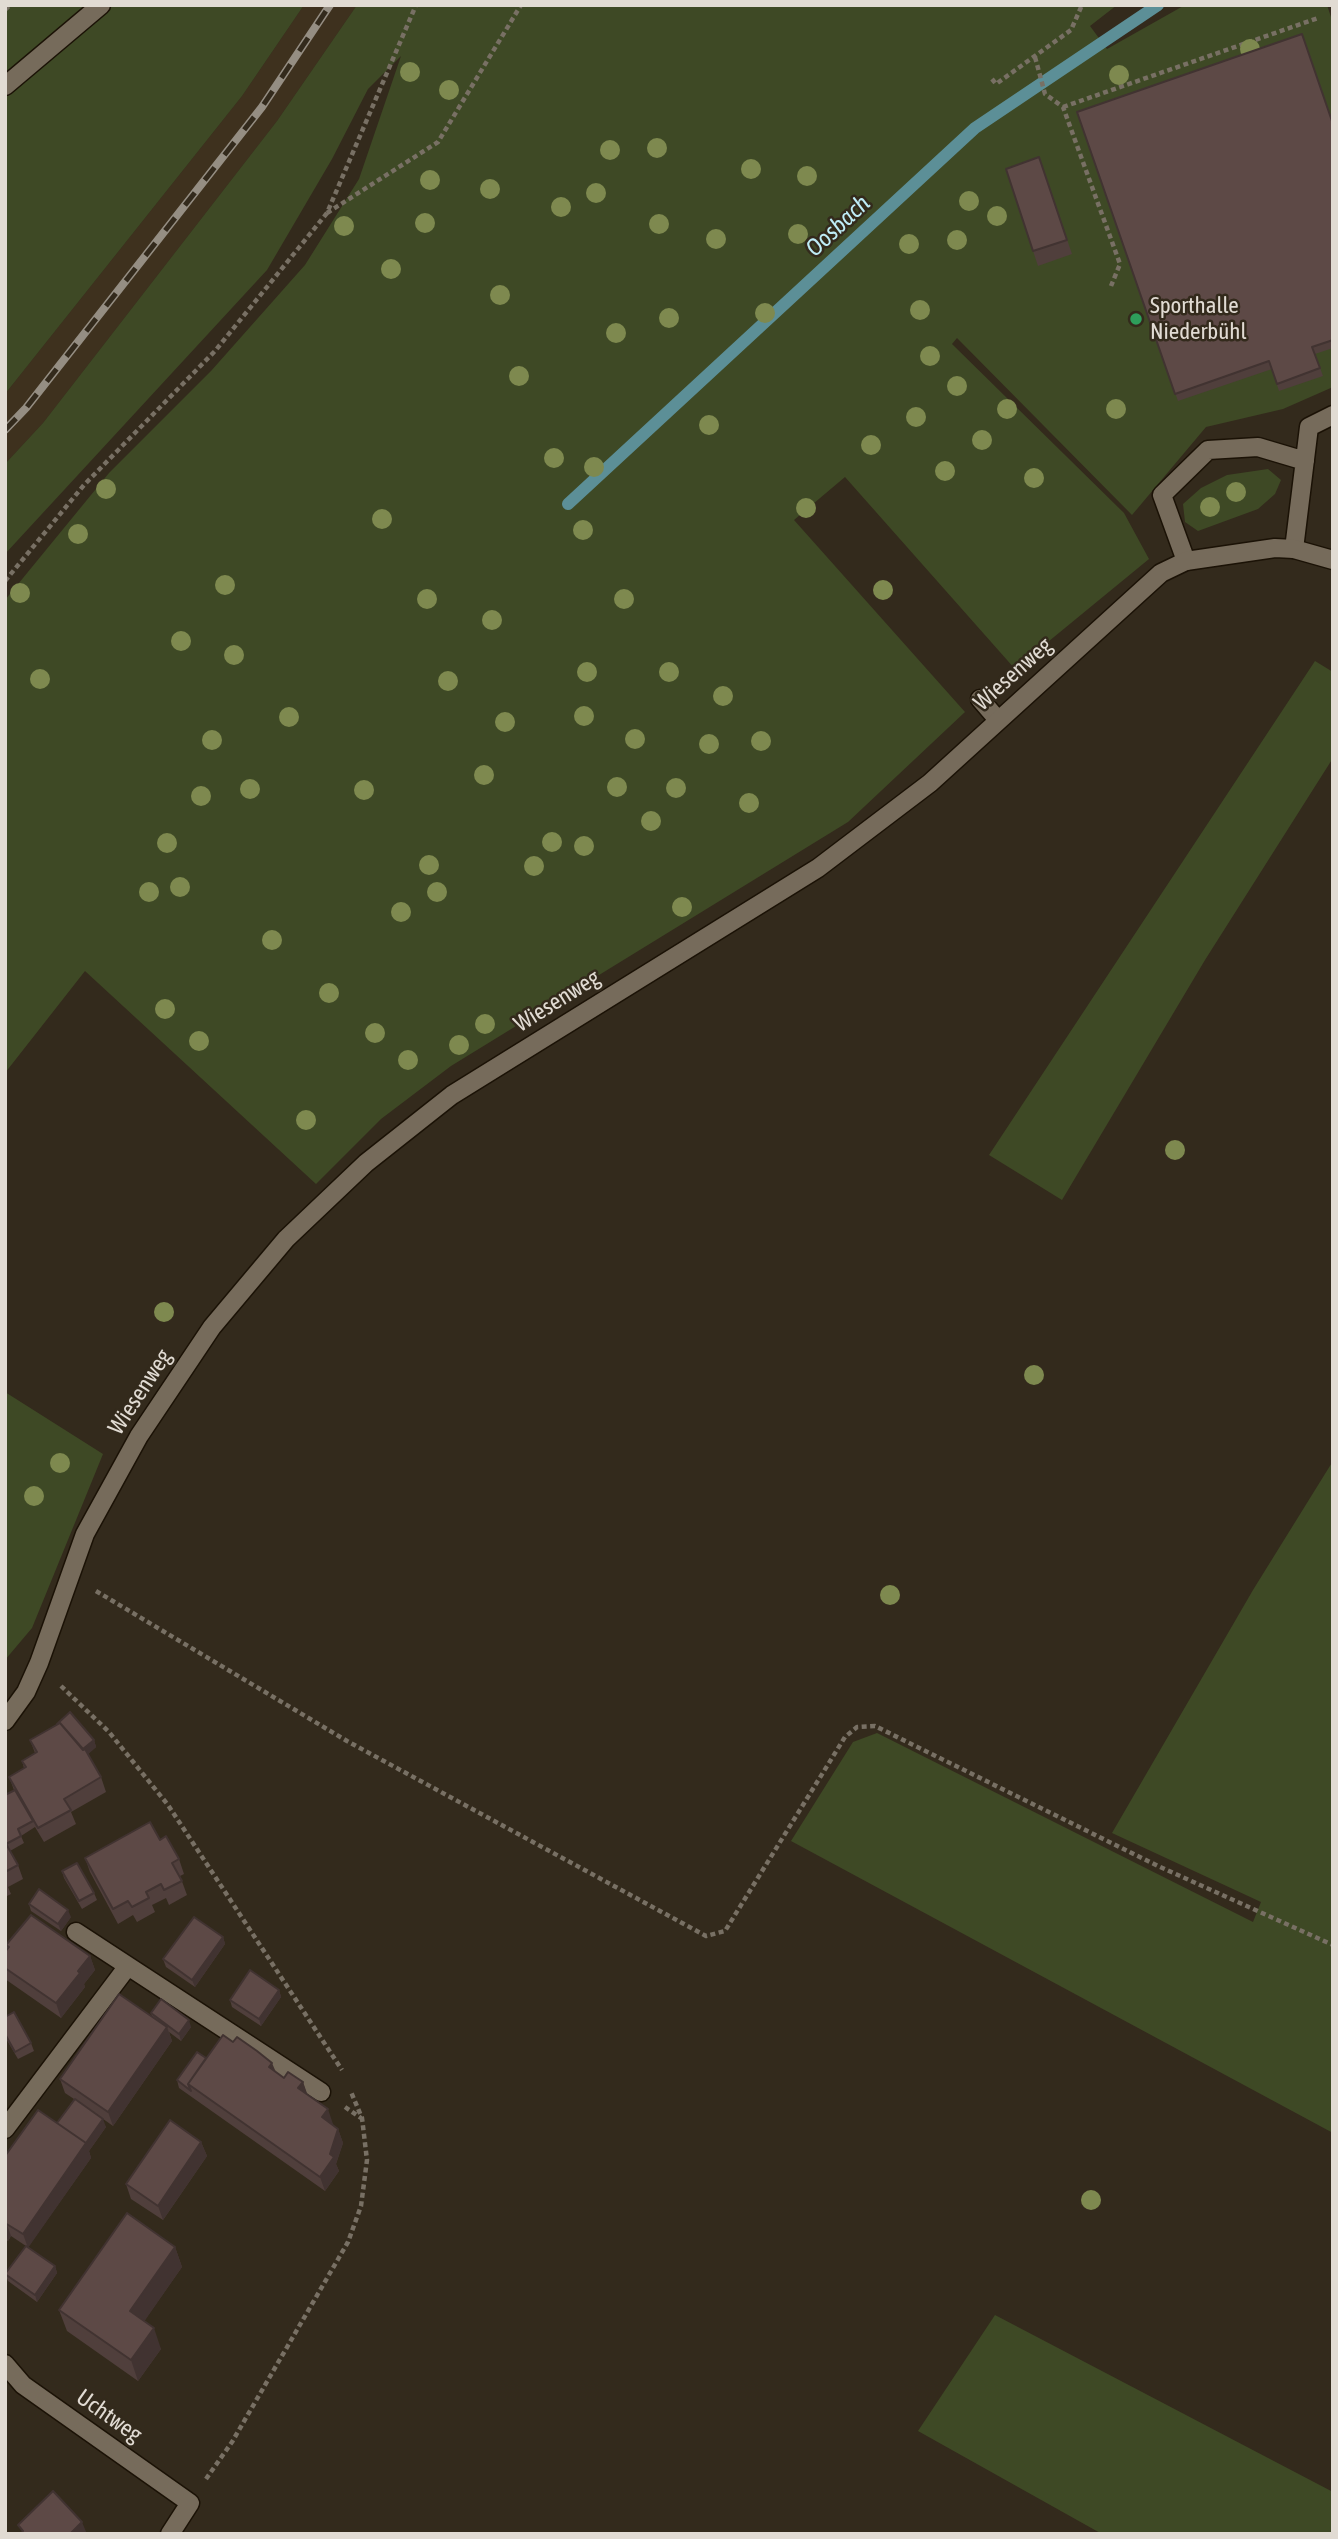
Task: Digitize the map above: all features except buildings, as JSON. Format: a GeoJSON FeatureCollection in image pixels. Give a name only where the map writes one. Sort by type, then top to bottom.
{"type":"FeatureCollection","features":[{"type":"Feature","properties":{"kind":"street"},"geometry":{"type":"LineString","coordinates":[[5,86],[101,5]]}},
{"type":"Feature","properties":{"kind":"street"},"geometry":{"type":"LineString","coordinates":[[1294,550],[1309,427],[1333,415]]}},
{"type":"Feature","properties":{"kind":"street"},"geometry":{"type":"LineString","coordinates":[[1186,561],[1162,495],[1208,450],[1258,447],[1305,461]]}},
{"type":"Feature","properties":{"kind":"street","name":"Wiesenweg"},"geometry":{"type":"LineString","coordinates":[[5,1721],[26,1692],[39,1663],[85,1534],[139,1436],[212,1327],[286,1239],[366,1163],[452,1096],[818,868],[930,783],[1161,573],[1186,561],[1275,548],[1333,560]]}},
{"type":"Feature","properties":{"kind":"street"},"geometry":{"type":"LineString","coordinates":[[980,699],[998,720]]}},
{"type":"Feature","properties":{"kind":"street"},"geometry":{"type":"LineString","coordinates":[[76,1932],[321,2092]]}},
{"type":"Feature","properties":{"kind":"street"},"geometry":{"type":"LineString","coordinates":[[5,2129],[128,1966]]}},
{"type":"Feature","properties":{"kind":"street","name":"Uchtweg"},"geometry":{"type":"LineString","coordinates":[[5,2364],[23,2385],[190,2503],[170,2534]]}},
{"type":"Feature","properties":{"kind":"path"},"geometry":{"type":"LineString","coordinates":[[5,10],[10,5]]}},
{"type":"Feature","properties":{"kind":"path"},"geometry":{"type":"LineString","coordinates":[[5,581],[84,485],[215,351],[327,213],[416,5]]}},
{"type":"Feature","properties":{"kind":"path"},"geometry":{"type":"LineString","coordinates":[[327,213],[438,142],[521,5]]}},
{"type":"Feature","properties":{"kind":"path"},"geometry":{"type":"LineString","coordinates":[[992,79],[996,84],[1071,30],[1082,5]]}},
{"type":"Feature","properties":{"kind":"path"},"geometry":{"type":"LineString","coordinates":[[1063,107],[1318,18]]}},
{"type":"Feature","properties":{"kind":"path"},"geometry":{"type":"LineString","coordinates":[[1035,57],[1045,94],[1063,107],[1120,264],[1111,286]]}},
{"type":"Feature","properties":{"kind":"path"},"geometry":{"type":"LineString","coordinates":[[69,1579],[104,1594],[347,1741],[706,1936],[725,1931],[845,1737],[857,1727],[875,1726],[1158,1866],[1333,1945]]}},
{"type":"Feature","properties":{"kind":"shaded area"},"geometry":{"type":"Polygon","coordinates":[[[304,5],[357,5],[277,121],[43,423],[5,464],[5,394],[242,96],[304,5]]]}},
{"type":"Feature","properties":{"kind":"green space"},"geometry":{"type":"Polygon","coordinates":[[[5,5],[304,5],[242,96],[5,394],[5,5]]]}},
{"type":"Feature","properties":{"kind":"green space"},"geometry":{"type":"Polygon","coordinates":[[[357,5],[1117,5],[1090,26],[1107,49],[1185,5],[1327,5],[1333,23],[1333,387],[1283,409],[1206,427],[1132,515],[957,338],[952,344],[1124,513],[1149,559],[1015,669],[845,477],[794,520],[965,712],[848,822],[451,1066],[381,1119],[316,1184],[85,971],[5,1073],[5,600],[109,473],[211,371],[305,265],[359,179],[401,56],[368,89],[332,159],[267,270],[5,554],[5,464],[43,423],[277,121],[357,5]]]}},
{"type":"Feature","properties":{"kind":"green space"},"geometry":{"type":"Polygon","coordinates":[[[1268,469],[1281,480],[1275,494],[1258,509],[1198,531],[1185,522],[1183,504],[1201,488],[1227,475],[1268,469]]]}},
{"type":"Feature","properties":{"kind":"green space"},"geometry":{"type":"Polygon","coordinates":[[[1315,661],[1333,672],[1333,758],[1205,960],[1062,1200],[989,1155],[1315,661]]]}},
{"type":"Feature","properties":{"kind":"green space"},"geometry":{"type":"Polygon","coordinates":[[[5,1392],[103,1454],[32,1628],[5,1660],[5,1392]]]}},
{"type":"Feature","properties":{"kind":"green space"},"geometry":{"type":"Polygon","coordinates":[[[1333,1461],[1333,2133],[791,1841],[853,1742],[877,1733],[1253,1922],[1261,1902],[1112,1833],[1253,1590],[1333,1461]]]}},
{"type":"Feature","properties":{"kind":"green space"},"geometry":{"type":"Polygon","coordinates":[[[995,2315],[1333,2492],[1333,2534],[1102,2534],[918,2431],[995,2315]]]}},
{"type":"Feature","properties":{"kind":"waterway","name":"Oosbach"},"geometry":{"type":"LineString","coordinates":[[568,504],[975,128],[1158,5]]}},
{"type":"Feature","properties":{"kind":"railway"},"geometry":{"type":"LineString","coordinates":[[5,430],[26,408],[262,107],[330,5]]}},
{"type":"Feature","properties":{"kind":"place","name":"Sporthalle Niederbühl"},"geometry":{"type":"Point","coordinates":[1136,319]}}]}
